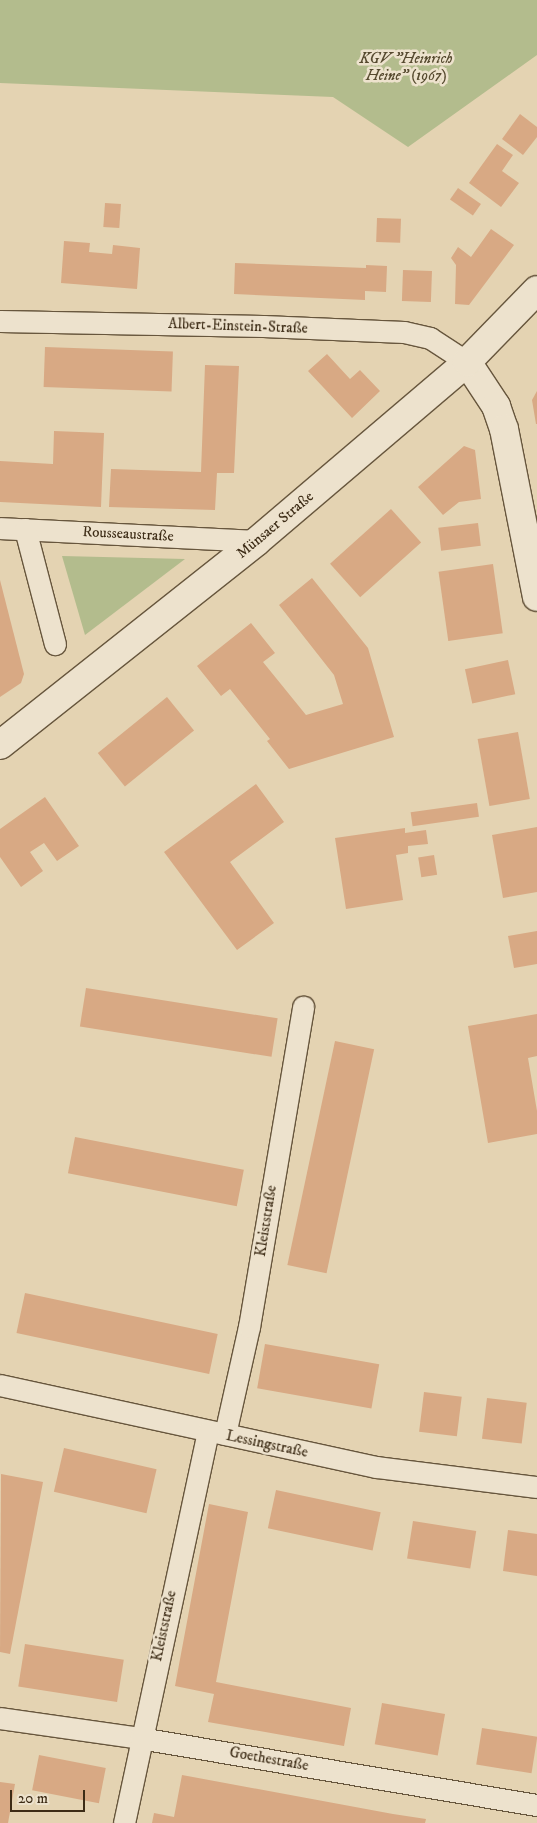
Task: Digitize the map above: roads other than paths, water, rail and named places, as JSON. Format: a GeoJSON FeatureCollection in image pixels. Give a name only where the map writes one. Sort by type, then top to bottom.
{"type":"FeatureCollection","features":[{"type":"Feature","properties":{"kind":"street","name":"Münsaer Straße"},"geometry":{"type":"LineString","coordinates":[[0,745],[256,541],[468,362],[537,290]]}},
{"type":"Feature","properties":{"kind":"street","name":"Albert-Einstein-Straße"},"geometry":{"type":"LineString","coordinates":[[0,321],[263,326],[404,332],[430,338],[468,362]]}},
{"type":"Feature","properties":{"kind":"street"},"geometry":{"type":"LineString","coordinates":[[468,362],[496,406],[504,429],[537,597]]}},
{"type":"Feature","properties":{"kind":"street","name":"Rousseaustraße"},"geometry":{"type":"LineString","coordinates":[[0,528],[256,541]]}},
{"type":"Feature","properties":{"kind":"street"},"geometry":{"type":"LineString","coordinates":[[25,529],[55,644]]}},
{"type":"Feature","properties":{"kind":"street","name":"Kleiststraße"},"geometry":{"type":"LineString","coordinates":[[124,1823],[140,1738],[217,1432],[248,1326],[302,1007]]}},
{"type":"Feature","properties":{"kind":"street","name":"Lessingstraße"},"geometry":{"type":"LineString","coordinates":[[0,1385],[376,1467],[537,1487]]}},
{"type":"Feature","properties":{"kind":"street","name":"Goethestraße"},"geometry":{"type":"LineString","coordinates":[[0,1718],[140,1738],[537,1805]]}},
{"type":"Feature","properties":{"kind":"park label","name":"KGV \"Heinrich Heine\" (1967)"},"geometry":{"type":"Point","coordinates":[406,66]}}]}
